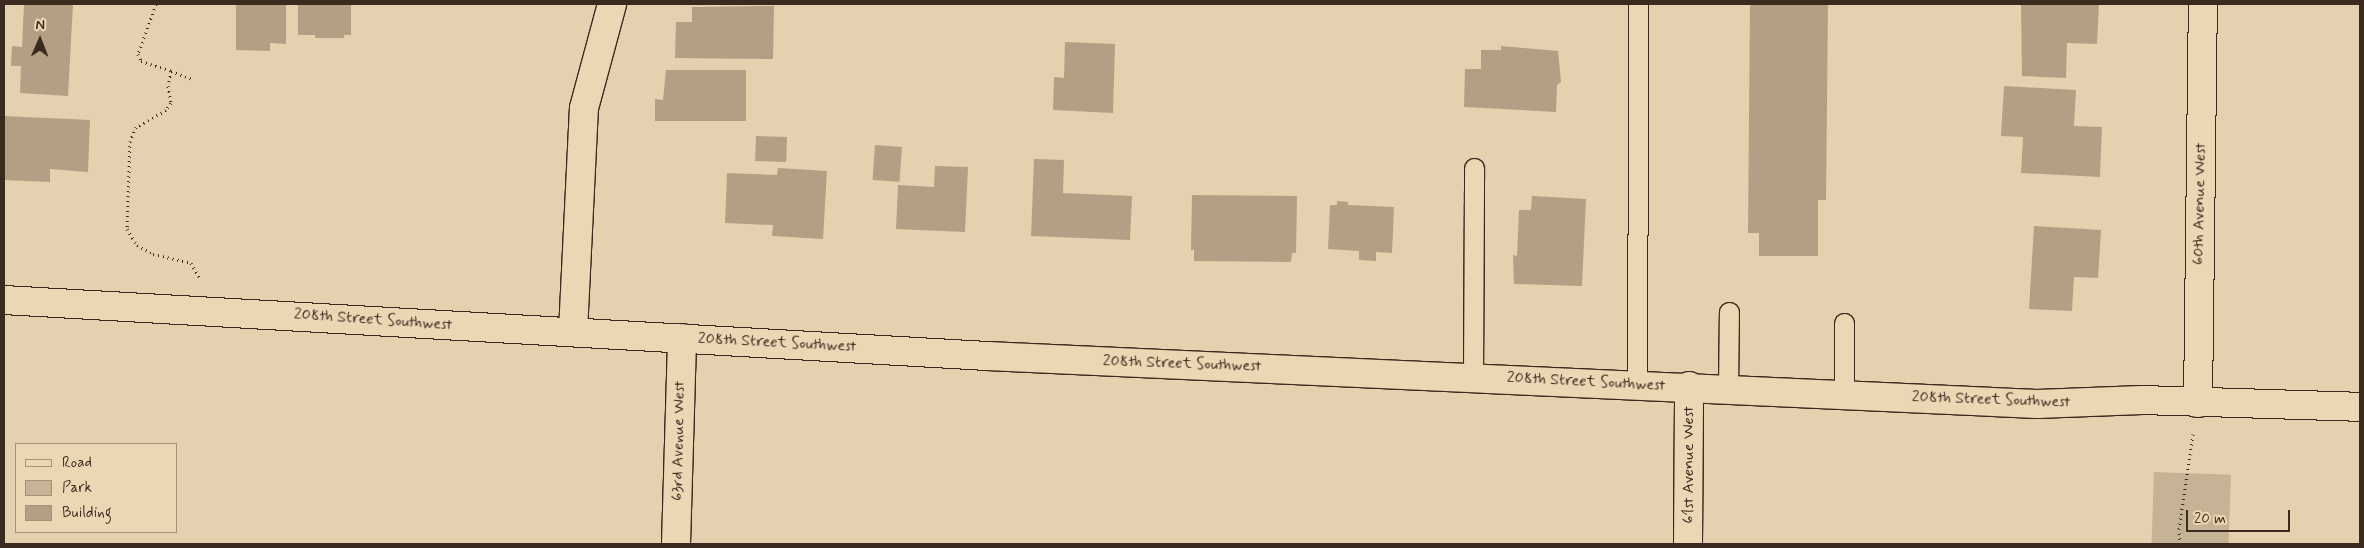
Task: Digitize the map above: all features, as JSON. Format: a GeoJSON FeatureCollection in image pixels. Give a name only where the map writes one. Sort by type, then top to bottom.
{"type":"FeatureCollection","features":[{"type":"Feature","properties":{"kind":"street"},"geometry":{"type":"LineString","coordinates":[[574,332],[584,108],[612,4]]}},
{"type":"Feature","properties":{"kind":"street","name":"60th Avenue West"},"geometry":{"type":"LineString","coordinates":[[2198,403],[2203,4]]}},
{"type":"Feature","properties":{"kind":"street","name":"208th Street Southwest"},"geometry":{"type":"LineString","coordinates":[[4,300],[997,356],[1690,386],[2038,404],[2142,400],[2360,407]]}},
{"type":"Feature","properties":{"kind":"street","name":"63rd Avenue West"},"geometry":{"type":"LineString","coordinates":[[676,544],[682,338]]}},
{"type":"Feature","properties":{"kind":"street","name":"61st Avenue West"},"geometry":{"type":"LineString","coordinates":[[1688,544],[1690,386]]}},
{"type":"Feature","properties":{"kind":"lane"},"geometry":{"type":"LineString","coordinates":[[1637,384],[1638,4]]}},
{"type":"Feature","properties":{"kind":"lane"},"geometry":{"type":"LineString","coordinates":[[1473,376],[1474,168]]}},
{"type":"Feature","properties":{"kind":"lane"},"geometry":{"type":"LineString","coordinates":[[1728,389],[1730,312]]}},
{"type":"Feature","properties":{"kind":"lane"},"geometry":{"type":"LineString","coordinates":[[1844,323],[1844,394]]}},
{"type":"Feature","properties":{"kind":"path"},"geometry":{"type":"LineString","coordinates":[[156,4],[138,54],[141,61],[192,79]]}},
{"type":"Feature","properties":{"kind":"path"},"geometry":{"type":"LineString","coordinates":[[171,71],[168,86],[171,102],[166,110],[136,127],[130,141],[128,229],[136,244],[153,254],[191,263],[199,278]]}},
{"type":"Feature","properties":{"kind":"path"},"geometry":{"type":"LineString","coordinates":[[2180,544],[2178,529],[2198,403]]}},
{"type":"Feature","properties":{"kind":"green space"},"geometry":{"type":"Polygon","coordinates":[[[2154,472],[2231,475],[2229,544],[2151,544],[2154,472]]]}},
{"type":"Feature","properties":{"kind":"building"},"geometry":{"type":"Polygon","coordinates":[[[24,4],[73,4],[68,96],[20,93],[21,66],[11,66],[12,46],[22,47],[24,4]]]}},
{"type":"Feature","properties":{"kind":"building"},"geometry":{"type":"Polygon","coordinates":[[[236,4],[286,4],[286,44],[270,43],[270,51],[236,50],[236,4]]]}},
{"type":"Feature","properties":{"kind":"building"},"geometry":{"type":"Polygon","coordinates":[[[298,4],[351,4],[351,35],[344,35],[344,38],[315,38],[315,35],[298,35],[298,4]]]}},
{"type":"Feature","properties":{"kind":"building"},"geometry":{"type":"Polygon","coordinates":[[[1750,4],[1828,4],[1826,200],[1818,200],[1818,256],[1759,256],[1759,233],[1748,233],[1750,4]]]}},
{"type":"Feature","properties":{"kind":"building"},"geometry":{"type":"Polygon","coordinates":[[[2021,4],[2099,4],[2097,44],[2067,43],[2066,78],[2022,76],[2021,4]]]}},
{"type":"Feature","properties":{"kind":"building"},"geometry":{"type":"Polygon","coordinates":[[[774,6],[773,59],[675,58],[676,22],[692,22],[692,7],[774,6]]]}},
{"type":"Feature","properties":{"kind":"building"},"geometry":{"type":"Polygon","coordinates":[[[1065,42],[1115,44],[1113,113],[1053,110],[1054,77],[1064,78],[1065,42]]]}},
{"type":"Feature","properties":{"kind":"building"},"geometry":{"type":"Polygon","coordinates":[[[1501,46],[1558,51],[1561,82],[1557,85],[1556,112],[1464,107],[1465,69],[1481,69],[1481,50],[1501,50],[1501,46]]]}},
{"type":"Feature","properties":{"kind":"building"},"geometry":{"type":"Polygon","coordinates":[[[666,70],[746,70],[746,121],[655,121],[655,99],[663,100],[666,70]]]}},
{"type":"Feature","properties":{"kind":"building"},"geometry":{"type":"Polygon","coordinates":[[[2004,86],[2076,90],[2074,126],[2102,127],[2100,177],[2021,173],[2023,137],[2001,136],[2004,86]]]}},
{"type":"Feature","properties":{"kind":"building"},"geometry":{"type":"Polygon","coordinates":[[[4,116],[90,120],[88,172],[50,169],[50,182],[4,180],[4,116]]]}},
{"type":"Feature","properties":{"kind":"building"},"geometry":{"type":"Polygon","coordinates":[[[756,136],[787,137],[786,162],[755,161],[756,136]]]}},
{"type":"Feature","properties":{"kind":"building"},"geometry":{"type":"Polygon","coordinates":[[[875,145],[902,147],[899,182],[873,180],[875,145]]]}},
{"type":"Feature","properties":{"kind":"building"},"geometry":{"type":"Polygon","coordinates":[[[1034,159],[1064,160],[1063,193],[1132,196],[1130,240],[1031,236],[1034,159]]]}},
{"type":"Feature","properties":{"kind":"building"},"geometry":{"type":"Polygon","coordinates":[[[935,166],[968,167],[965,232],[896,229],[898,185],[934,187],[935,166]]]}},
{"type":"Feature","properties":{"kind":"building"},"geometry":{"type":"Polygon","coordinates":[[[778,168],[827,171],[823,239],[772,236],[773,225],[725,223],[727,173],[777,175],[778,168]]]}},
{"type":"Feature","properties":{"kind":"building"},"geometry":{"type":"Polygon","coordinates":[[[1192,195],[1297,196],[1296,253],[1292,253],[1291,262],[1194,261],[1194,250],[1191,250],[1192,195]]]}},
{"type":"Feature","properties":{"kind":"building"},"geometry":{"type":"Polygon","coordinates":[[[1532,196],[1586,199],[1582,286],[1514,284],[1513,255],[1517,256],[1519,210],[1531,210],[1532,196]]]}},
{"type":"Feature","properties":{"kind":"building"},"geometry":{"type":"Polygon","coordinates":[[[1337,201],[1348,202],[1348,205],[1394,207],[1392,253],[1376,252],[1376,261],[1359,260],[1359,251],[1328,249],[1330,205],[1337,205],[1337,201]]]}},
{"type":"Feature","properties":{"kind":"building"},"geometry":{"type":"Polygon","coordinates":[[[2034,226],[2101,230],[2098,278],[2074,277],[2072,311],[2029,309],[2034,226]]]}}]}
